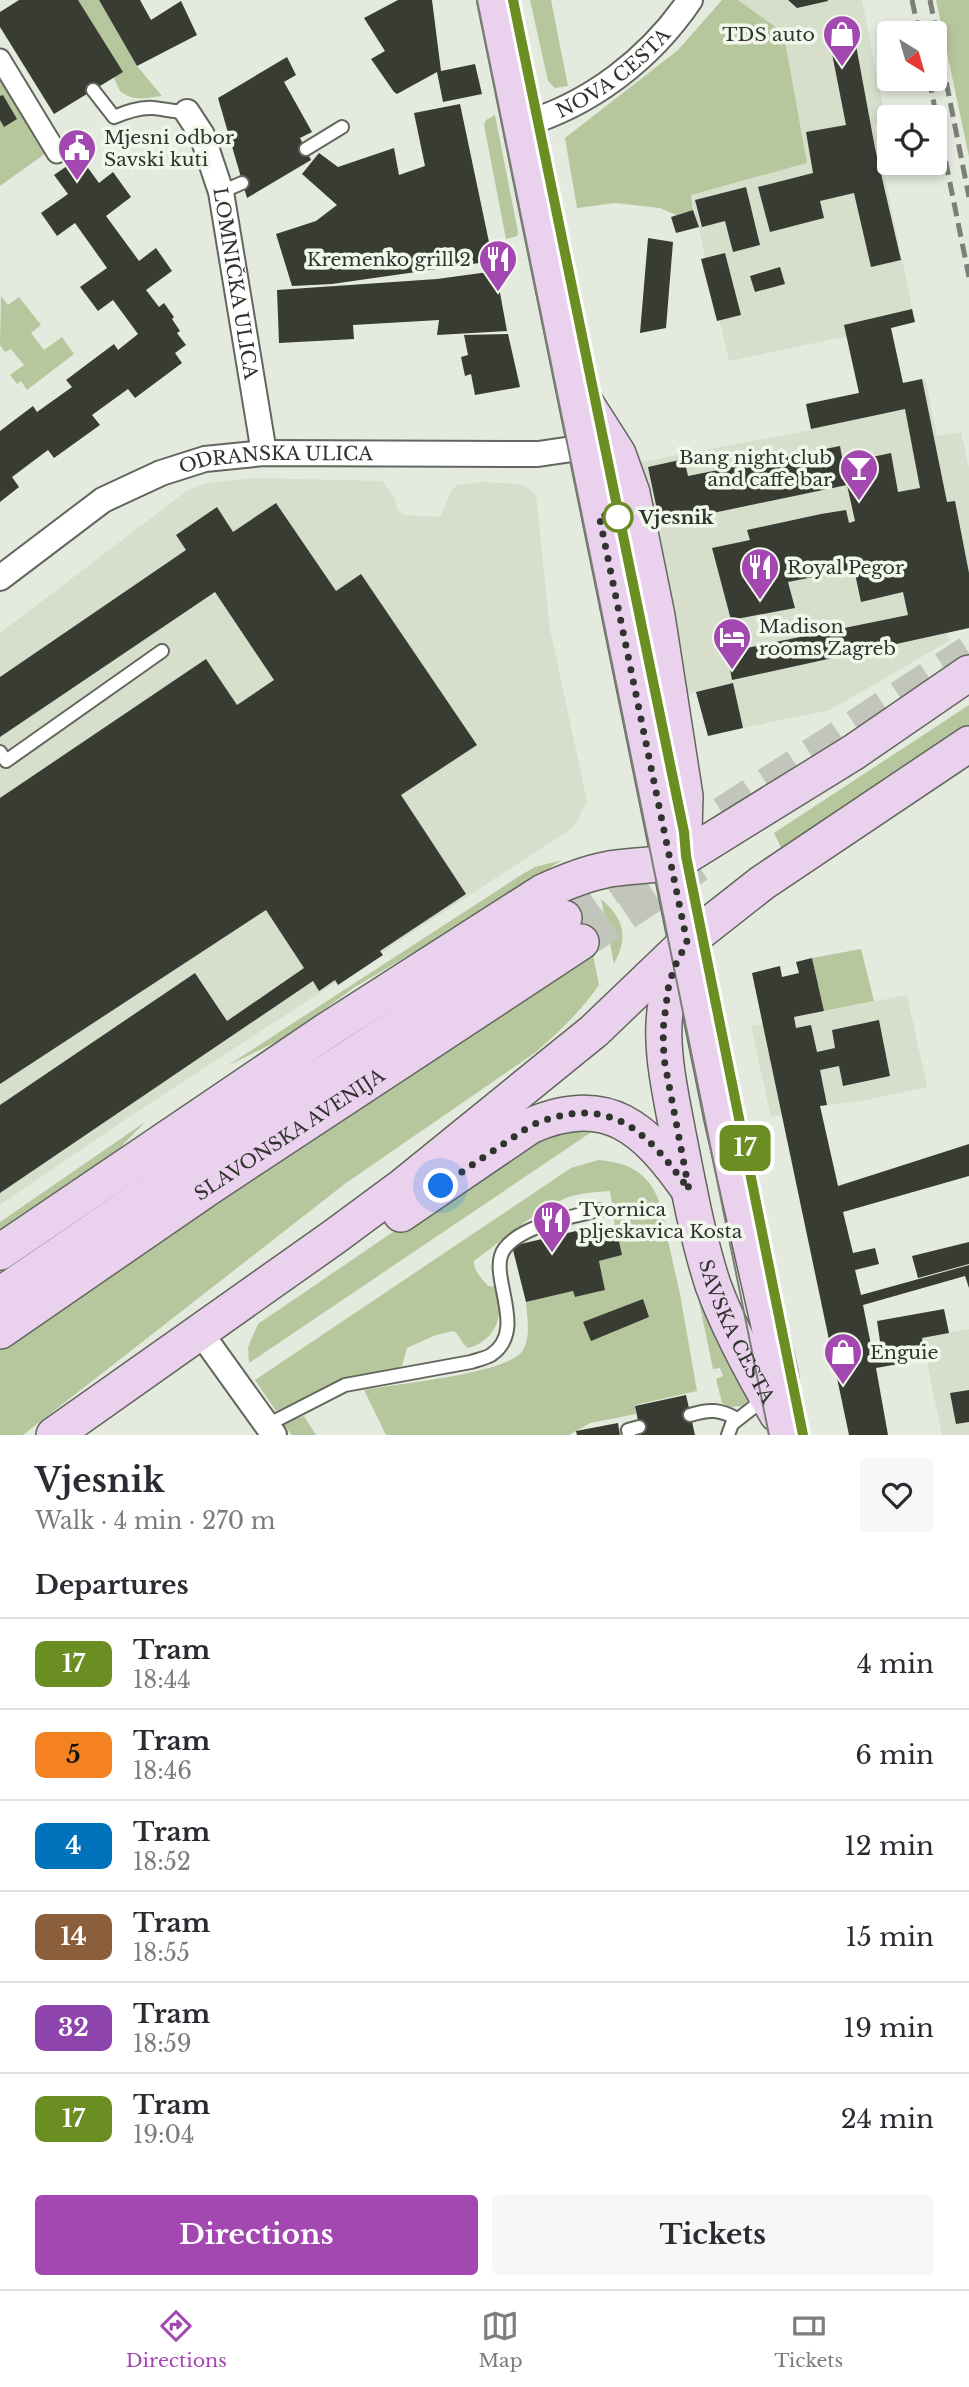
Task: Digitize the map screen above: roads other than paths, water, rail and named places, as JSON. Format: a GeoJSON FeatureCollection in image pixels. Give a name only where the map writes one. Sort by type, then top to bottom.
{"type":"FeatureCollection","features":[{"type":"Feature","properties":{"kind":"main road","name":"SAVSKA CESTA"},"geometry":{"type":"LineString","coordinates":[[495,0],[722,1118],[780,1374],[786,1432]]}},
{"type":"Feature","properties":{"kind":"main road"},"geometry":{"type":"LineString","coordinates":[[573,385],[618,454],[632,493],[643,537],[685,796],[684,832],[671,863]]}},
{"type":"Feature","properties":{"kind":"main road"},"geometry":{"type":"LineString","coordinates":[[0,1252],[326,1031],[543,892],[607,869],[671,863],[854,752],[969,673]]}},
{"type":"Feature","properties":{"kind":"main road"},"geometry":{"type":"LineString","coordinates":[[54,1435],[360,1219],[594,1031],[687,942],[778,871],[969,744]]}},
{"type":"Feature","properties":{"kind":"main road","name":"SLAVONSKA AVENIJA"},"geometry":{"type":"LineString","coordinates":[[0,1295],[280,1103],[573,930],[0,1331]]}},
{"type":"Feature","properties":{"kind":"main road","name":"SAVSKA CESTA"},"geometry":{"type":"LineString","coordinates":[[687,942],[671,978],[663,1030],[664,1059],[689,1190],[714,1286],[757,1378],[786,1432]]}},
{"type":"Feature","properties":{"kind":"main road"},"geometry":{"type":"LineString","coordinates":[[246,1299],[286,1290],[306,1281],[530,1126],[559,1116],[595,1114],[632,1127],[666,1157],[689,1190]]}},
{"type":"Feature","properties":{"kind":"street","name":"NOVA CESTA"},"geometry":{"type":"LineString","coordinates":[[521,125],[569,108],[636,62],[676,20],[690,0]]}},
{"type":"Feature","properties":{"kind":"street"},"geometry":{"type":"LineString","coordinates":[[0,60],[57,153]]}},
{"type":"Feature","properties":{"kind":"street","name":"LOMNIČKA ULICA"},"geometry":{"type":"LineString","coordinates":[[187,112],[232,188],[264,453]]}},
{"type":"Feature","properties":{"kind":"street","name":"ODRANSKA ULICA"},"geometry":{"type":"LineString","coordinates":[[0,578],[103,500],[126,488],[205,459],[264,453],[538,454],[586,447]]}},
{"type":"Feature","properties":{"kind":"street"},"geometry":{"type":"LineString","coordinates":[[200,1332],[271,1430]]}},
{"type":"Feature","properties":{"kind":"lane","name":"LOMNIČKA ULICA"},"geometry":{"type":"LineString","coordinates":[[93,90],[114,117],[136,109],[187,112]]}},
{"type":"Feature","properties":{"kind":"lane"},"geometry":{"type":"LineString","coordinates":[[306,149],[342,127]]}},
{"type":"Feature","properties":{"kind":"lane"},"geometry":{"type":"LineString","coordinates":[[0,752],[6,761],[162,651]]}},
{"type":"Feature","properties":{"kind":"lane"},"geometry":{"type":"LineString","coordinates":[[271,1430],[345,1385],[471,1362],[491,1355],[502,1343],[507,1328],[507,1300],[499,1270],[499,1258],[505,1247],[521,1236],[550,1223],[599,1210]]}},
{"type":"Feature","properties":{"kind":"lane"},"geometry":{"type":"LineString","coordinates":[[728,1435],[732,1424],[755,1406],[758,1397],[757,1378]]}},
{"type":"Feature","properties":{"kind":"lane"},"geometry":{"type":"LineString","coordinates":[[690,1415],[715,1410],[723,1411],[737,1419]]}},
{"type":"Feature","properties":{"kind":"tunnel"},"geometry":{"type":"LineString","coordinates":[[723,814],[969,653]]}},
{"type":"Feature","properties":{"kind":"tunnel"},"geometry":{"type":"LineString","coordinates":[[564,918],[652,860]]}},
{"type":"Feature","properties":{"kind":"tunnel"},"geometry":{"type":"LineString","coordinates":[[581,942],[698,865]]}},
{"type":"Feature","properties":{"kind":"tram line"},"geometry":{"type":"LineString","coordinates":[[477,0],[769,1435]]}},
{"type":"Feature","properties":{"kind":"tram line"},"geometry":{"type":"LineString","coordinates":[[513,0],[684,832],[686,856],[803,1435]]}},
{"type":"Feature","properties":{"kind":"tram line","name":"17"},"geometry":{"type":"LineString","coordinates":[[513,0],[684,832],[686,856],[719,1008],[803,1435]]}},
{"type":"Feature","properties":{"kind":"railway"},"geometry":{"type":"LineString","coordinates":[[912,0],[916,21]]}},
{"type":"Feature","properties":{"kind":"railway"},"geometry":{"type":"LineString","coordinates":[[930,0],[969,197]]}},
{"type":"Feature","properties":{"kind":"railway"},"geometry":{"type":"LineString","coordinates":[[931,91],[969,277]]}},
{"type":"Feature","properties":{"kind":"place","name":"TDS auto"},"geometry":{"type":"Point","coordinates":[842,68]}},
{"type":"Feature","properties":{"kind":"place","name":"Mjesni odbor Savski kuti"},"geometry":{"type":"Point","coordinates":[77,182]}},
{"type":"Feature","properties":{"kind":"place","name":"Kremenko grill 2"},"geometry":{"type":"Point","coordinates":[498,293]}},
{"type":"Feature","properties":{"kind":"place","name":"Bang night club and caffe bar"},"geometry":{"type":"Point","coordinates":[859,502]}},
{"type":"Feature","properties":{"kind":"place","name":"Vjesnik"},"geometry":{"type":"Point","coordinates":[618,517]}},
{"type":"Feature","properties":{"kind":"place","name":"Royal Pegor"},"geometry":{"type":"Point","coordinates":[760,601]}},
{"type":"Feature","properties":{"kind":"place","name":"Madison rooms Zagreb"},"geometry":{"type":"Point","coordinates":[732,671]}},
{"type":"Feature","properties":{"kind":"place","name":"Tvornica pljeskavica Kosta"},"geometry":{"type":"Point","coordinates":[552,1254]}},
{"type":"Feature","properties":{"kind":"place","name":"Enguie"},"geometry":{"type":"Point","coordinates":[843,1386]}}]}
